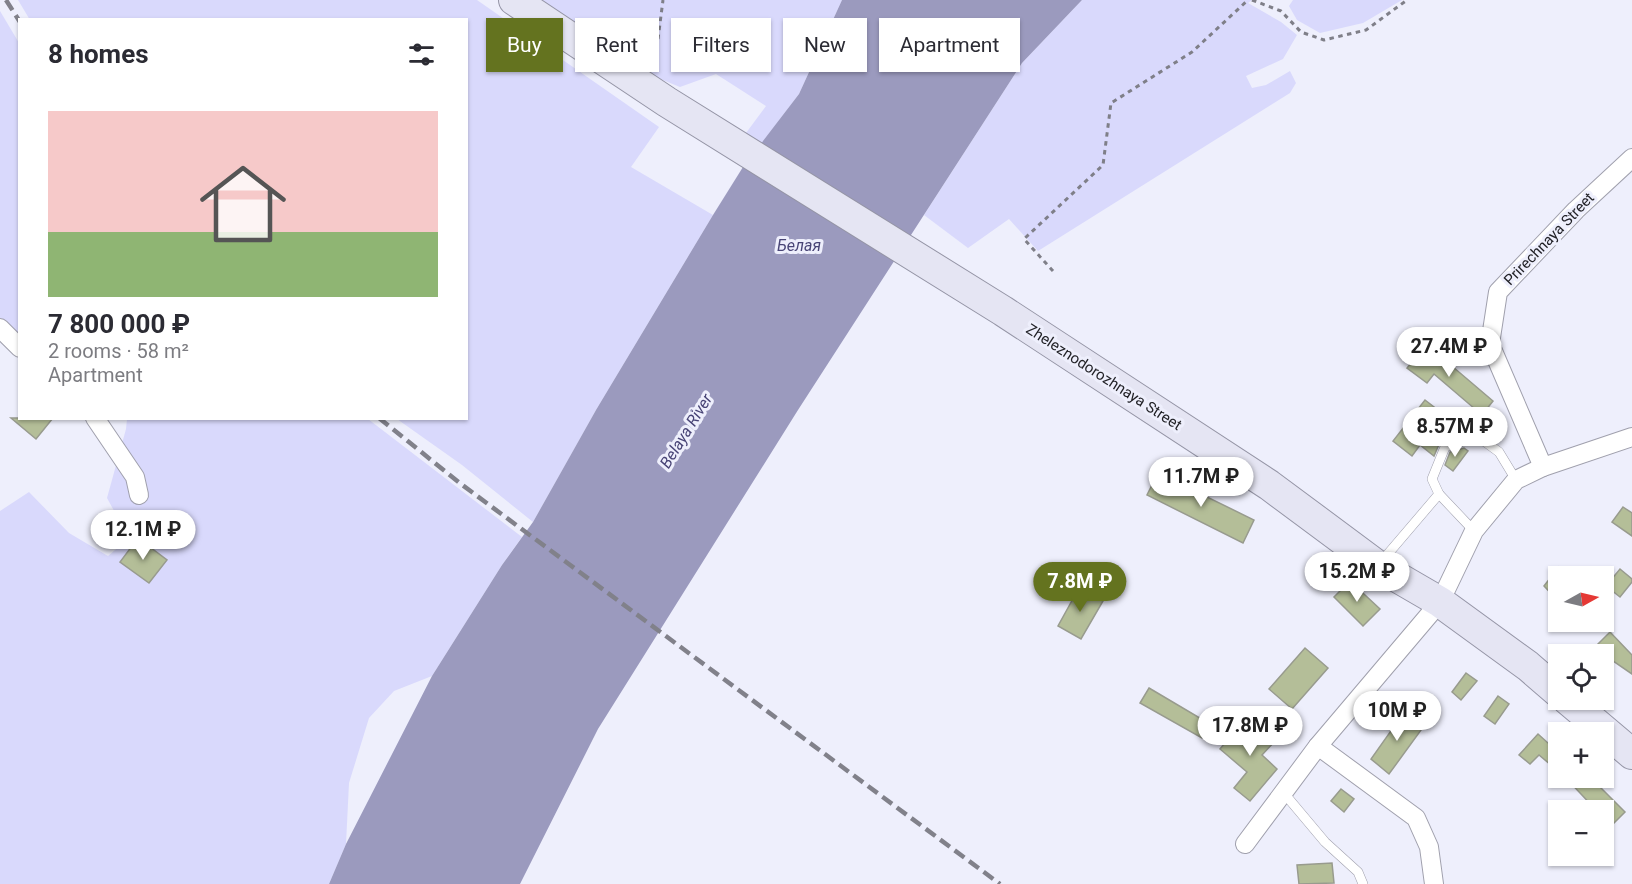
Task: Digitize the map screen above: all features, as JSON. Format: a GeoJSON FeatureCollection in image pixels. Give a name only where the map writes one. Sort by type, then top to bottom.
{"type":"FeatureCollection","features":[{"type":"Feature","properties":{"kind":"main road","name":"Zheleznodorozhnaya Street"},"geometry":{"type":"LineString","coordinates":[[513,0],[667,102],[1003,311],[1269,485],[1378,566],[1440,602],[1528,666],[1548,683]]}},
{"type":"Feature","properties":{"kind":"main road"},"geometry":{"type":"LineString","coordinates":[[1580,710],[1632,754]]}},
{"type":"Feature","properties":{"kind":"street","name":"Prirechnaya Street"},"geometry":{"type":"LineString","coordinates":[[1543,467],[1490,344],[1498,292],[1576,210],[1632,159]]}},
{"type":"Feature","properties":{"kind":"street"},"geometry":{"type":"LineString","coordinates":[[0,328],[18,346]]}},
{"type":"Feature","properties":{"kind":"street"},"geometry":{"type":"LineString","coordinates":[[95,420],[135,477],[139,495]]}},
{"type":"Feature","properties":{"kind":"street"},"geometry":{"type":"LineString","coordinates":[[1245,844],[1318,746],[1440,602],[1474,531],[1516,480],[1543,467],[1632,437]]}},
{"type":"Feature","properties":{"kind":"street"},"geometry":{"type":"LineString","coordinates":[[1318,746],[1416,818],[1429,847],[1434,884]]}},
{"type":"Feature","properties":{"kind":"lane"},"geometry":{"type":"LineString","coordinates":[[1474,531],[1439,494],[1432,479],[1445,447],[1477,436],[1499,452],[1516,480]]}},
{"type":"Feature","properties":{"kind":"lane"},"geometry":{"type":"LineString","coordinates":[[1378,566],[1439,494]]}},
{"type":"Feature","properties":{"kind":"lane"},"geometry":{"type":"LineString","coordinates":[[1283,792],[1325,842],[1358,872],[1363,884]]}},
{"type":"Feature","properties":{"kind":"path"},"geometry":{"type":"LineString","coordinates":[[659,31],[663,0]]}},
{"type":"Feature","properties":{"kind":"path"},"geometry":{"type":"LineString","coordinates":[[1053,271],[1024,240],[1103,165],[1111,103],[1192,52],[1250,0],[1281,11],[1301,32],[1324,40],[1366,30],[1407,0]]}},
{"type":"Feature","properties":{"kind":"shaded area"},"geometry":{"type":"Polygon","coordinates":[[[18,0],[477,0],[503,18],[486,18],[486,72],[563,72],[563,60],[575,68],[575,72],[580,72],[659,127],[631,167],[713,215],[596,410],[533,522],[462,465],[398,420],[468,420],[468,18],[29,18],[18,0]]]}},
{"type":"Feature","properties":{"kind":"shaded area"},"geometry":{"type":"Polygon","coordinates":[[[542,0],[842,0],[834,18],[783,18],[783,72],[809,72],[799,94],[761,144],[746,133],[766,106],[716,74],[680,87],[643,72],[659,72],[659,18],[575,18],[575,24],[542,0]]]}},
{"type":"Feature","properties":{"kind":"shaded area"},"geometry":{"type":"Polygon","coordinates":[[[1082,0],[1252,0],[1248,3],[1281,22],[1297,35],[1283,59],[1246,76],[1252,88],[1266,85],[1290,71],[1296,83],[1290,93],[1038,251],[1009,219],[968,248],[924,215],[1016,72],[1020,72],[1022,63],[1082,0]]]}},
{"type":"Feature","properties":{"kind":"shaded area"},"geometry":{"type":"Polygon","coordinates":[[[1293,0],[1402,0],[1363,23],[1320,33],[1297,20],[1289,6],[1293,0]]]}},
{"type":"Feature","properties":{"kind":"shaded area"},"geometry":{"type":"Polygon","coordinates":[[[0,11],[18,41],[18,337],[0,318],[0,11]]]}},
{"type":"Feature","properties":{"kind":"shaded area"},"geometry":{"type":"Polygon","coordinates":[[[127,420],[369,420],[522,537],[432,676],[394,691],[369,718],[349,783],[346,844],[329,884],[0,884],[0,511],[29,492],[69,533],[108,556],[129,538],[107,498],[127,420]]]}},
{"type":"Feature","properties":{"kind":"water","name":"Белая"},"geometry":{"type":"Polygon","coordinates":[[[842,0],[1082,0],[1020,66],[1020,18],[879,18],[879,72],[1016,72],[798,410],[598,729],[520,884],[329,884],[346,844],[432,676],[502,565],[533,522],[596,410],[743,167],[799,94],[809,72],[867,72],[867,18],[834,18],[842,0]]]}},
{"type":"Feature","properties":{"kind":"building"},"geometry":{"type":"Polygon","coordinates":[[[1426,344],[1493,401],[1482,415],[1434,374],[1427,383],[1407,368],[1426,344]]]}},
{"type":"Feature","properties":{"kind":"building"},"geometry":{"type":"Polygon","coordinates":[[[1425,400],[1443,414],[1435,425],[1451,438],[1440,442],[1434,456],[1420,445],[1412,456],[1393,441],[1425,400]]]}},
{"type":"Feature","properties":{"kind":"building"},"geometry":{"type":"Polygon","coordinates":[[[11,418],[51,420],[36,439],[11,418]]]}},
{"type":"Feature","properties":{"kind":"building"},"geometry":{"type":"Polygon","coordinates":[[[1464,448],[1468,451],[1453,471],[1445,465],[1450,452],[1464,448]]]}},
{"type":"Feature","properties":{"kind":"building"},"geometry":{"type":"Polygon","coordinates":[[[1158,473],[1254,520],[1243,543],[1147,495],[1158,473]]]}},
{"type":"Feature","properties":{"kind":"building"},"geometry":{"type":"Polygon","coordinates":[[[1623,507],[1632,513],[1632,536],[1612,522],[1623,507]]]}},
{"type":"Feature","properties":{"kind":"building"},"geometry":{"type":"Polygon","coordinates":[[[138,538],[167,560],[149,583],[120,562],[138,538]]]}},
{"type":"Feature","properties":{"kind":"building"},"geometry":{"type":"Polygon","coordinates":[[[1620,569],[1632,579],[1620,597],[1614,592],[1614,576],[1620,569]]]}},
{"type":"Feature","properties":{"kind":"building"},"geometry":{"type":"Polygon","coordinates":[[[1350,581],[1380,609],[1363,626],[1334,597],[1350,581]]]}},
{"type":"Feature","properties":{"kind":"building"},"geometry":{"type":"Polygon","coordinates":[[[1079,588],[1103,601],[1081,639],[1058,626],[1079,588]]]}},
{"type":"Feature","properties":{"kind":"building"},"geometry":{"type":"Polygon","coordinates":[[[1610,632],[1632,655],[1632,674],[1614,662],[1614,644],[1598,644],[1610,632]]]}},
{"type":"Feature","properties":{"kind":"building"},"geometry":{"type":"Polygon","coordinates":[[[1305,648],[1328,668],[1292,709],[1269,689],[1305,648]]]}},
{"type":"Feature","properties":{"kind":"building"},"geometry":{"type":"Polygon","coordinates":[[[1466,673],[1477,681],[1461,700],[1452,692],[1466,673]]]}},
{"type":"Feature","properties":{"kind":"building"},"geometry":{"type":"Polygon","coordinates":[[[1149,688],[1210,724],[1202,738],[1140,703],[1149,688]]]}},
{"type":"Feature","properties":{"kind":"building"},"geometry":{"type":"Polygon","coordinates":[[[1498,696],[1509,704],[1495,724],[1484,716],[1498,696]]]}},
{"type":"Feature","properties":{"kind":"building"},"geometry":{"type":"Polygon","coordinates":[[[1405,711],[1424,726],[1389,774],[1371,759],[1405,711]]]}},
{"type":"Feature","properties":{"kind":"building"},"geometry":{"type":"Polygon","coordinates":[[[1247,717],[1275,741],[1262,755],[1277,769],[1250,801],[1234,788],[1247,772],[1220,749],[1247,717]]]}},
{"type":"Feature","properties":{"kind":"building"},"geometry":{"type":"Polygon","coordinates":[[[1538,734],[1548,743],[1548,763],[1539,755],[1530,764],[1519,755],[1538,734]]]}},
{"type":"Feature","properties":{"kind":"building"},"geometry":{"type":"Polygon","coordinates":[[[1575,788],[1601,788],[1613,800],[1587,800],[1575,788]]]}},
{"type":"Feature","properties":{"kind":"building"},"geometry":{"type":"Polygon","coordinates":[[[1341,789],[1354,799],[1344,812],[1331,801],[1341,789]]]}},
{"type":"Feature","properties":{"kind":"building"},"geometry":{"type":"Polygon","coordinates":[[[1614,801],[1625,812],[1614,823],[1614,801]]]}},
{"type":"Feature","properties":{"kind":"building"},"geometry":{"type":"Polygon","coordinates":[[[1332,863],[1334,883],[1299,884],[1297,865],[1332,863]]]}},
{"type":"Feature","properties":{"kind":"railway"},"geometry":{"type":"LineString","coordinates":[[6,0],[18,19]]}},
{"type":"Feature","properties":{"kind":"railway"},"geometry":{"type":"LineString","coordinates":[[381,420],[461,484],[1000,884]]}},
{"type":"Feature","properties":{"kind":"water label","name":"Belaya River"},"geometry":{"type":"Point","coordinates":[686,431]}}]}
